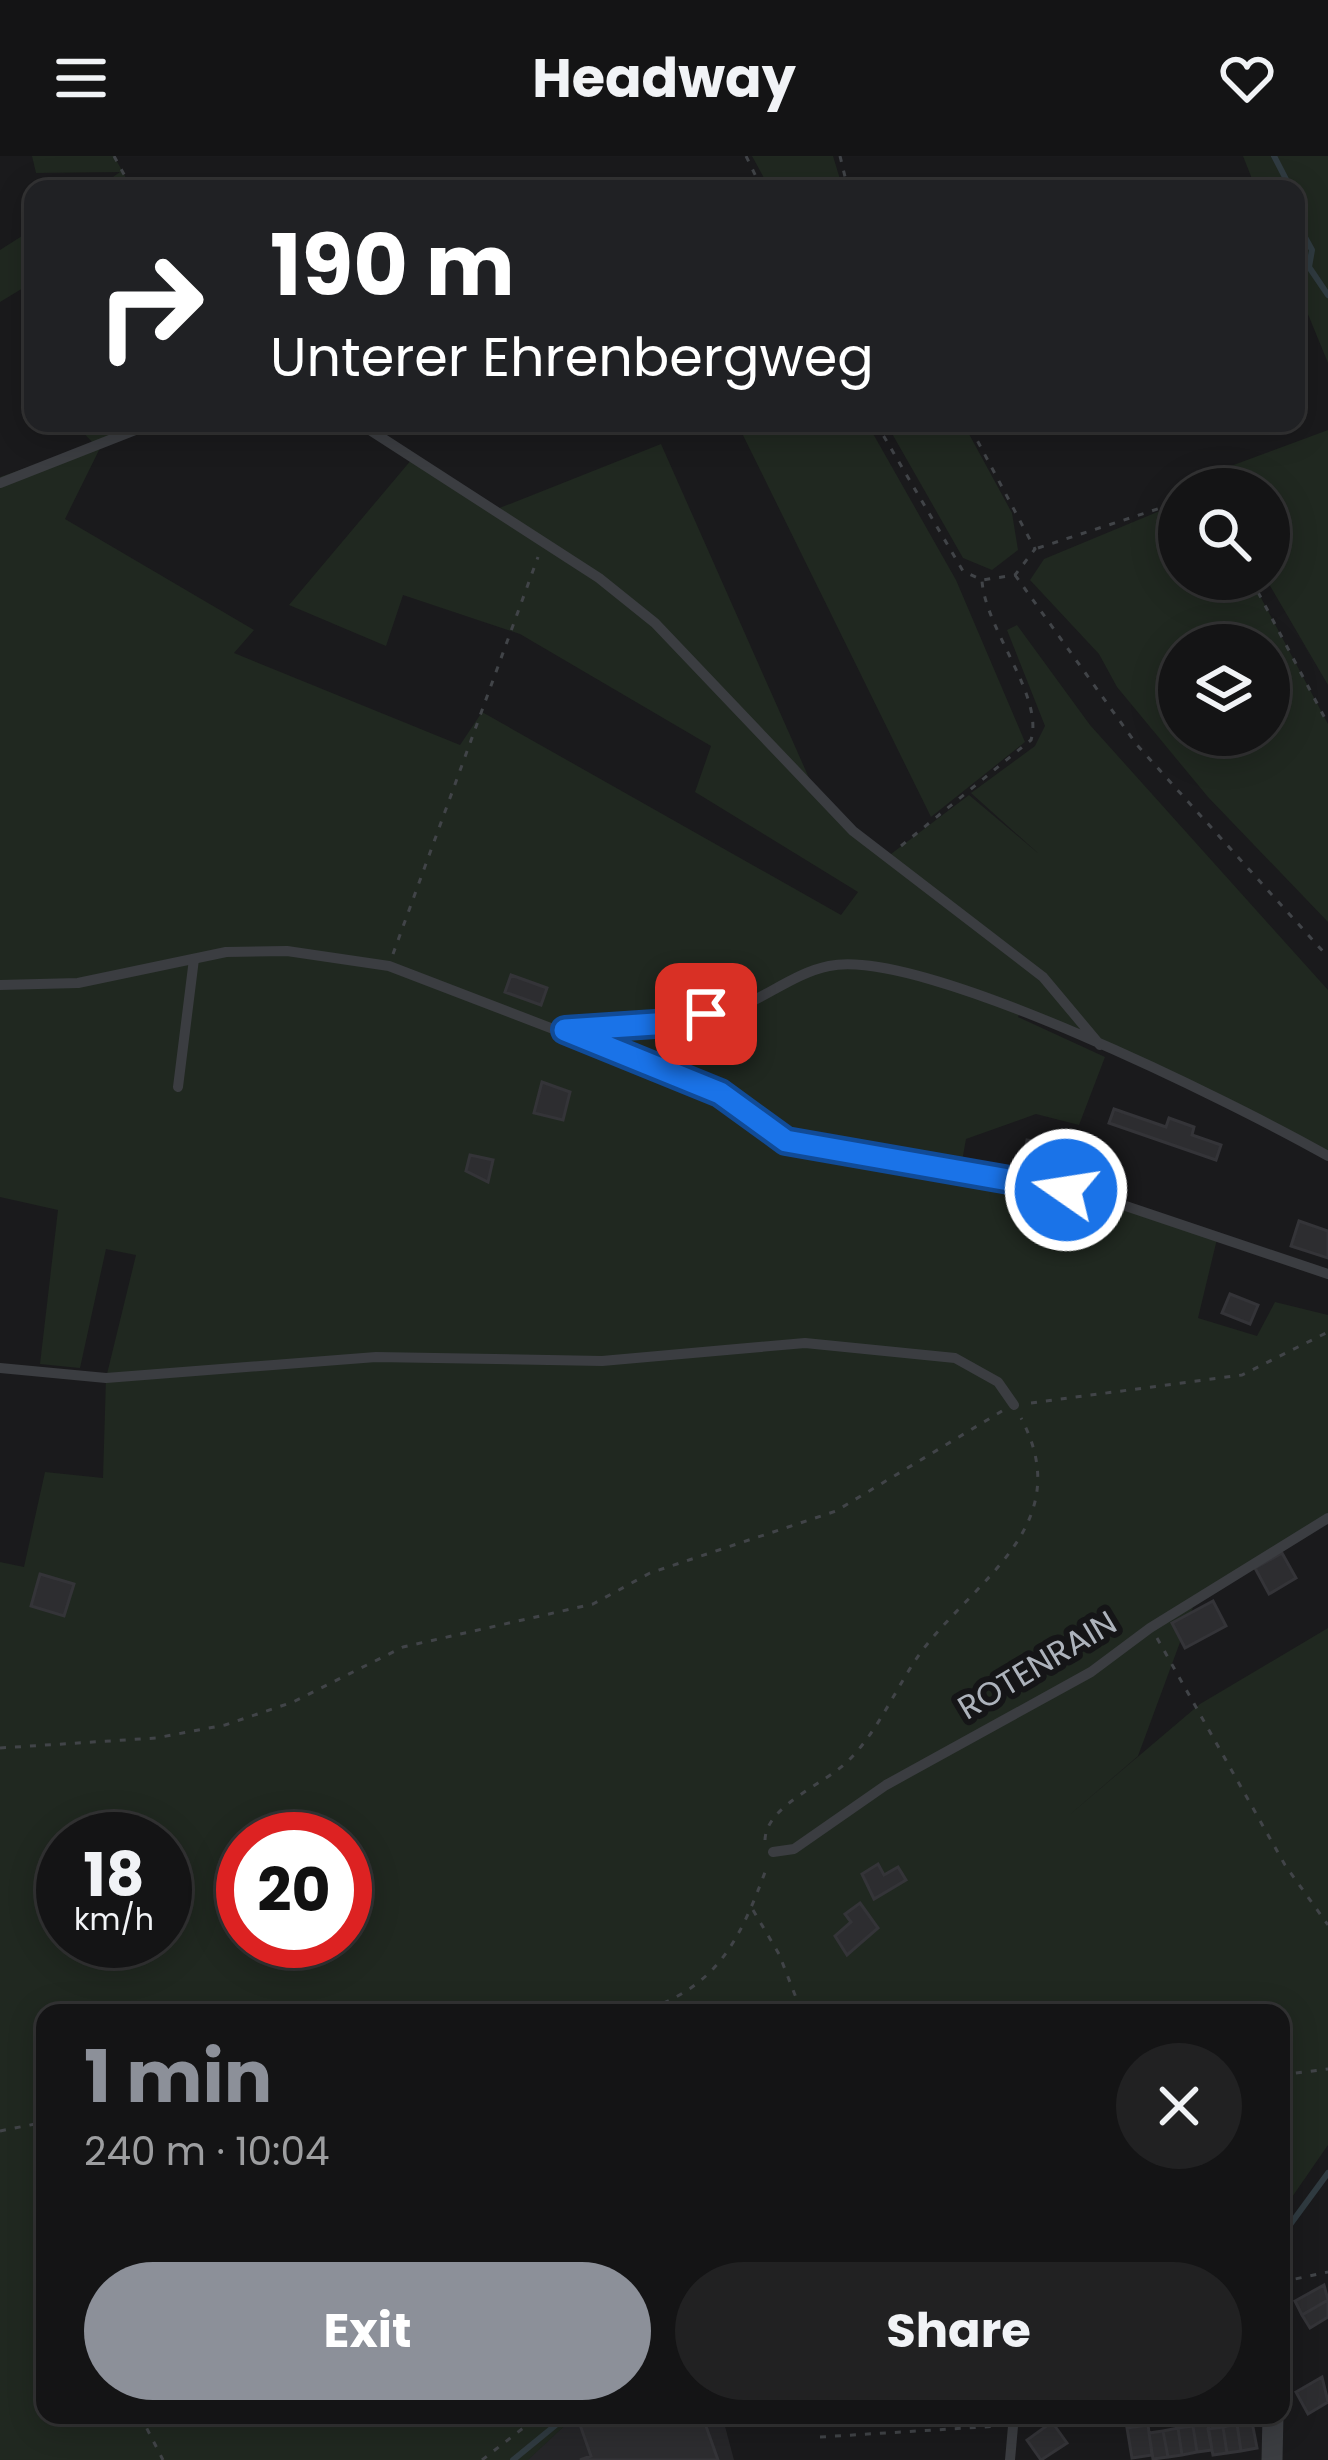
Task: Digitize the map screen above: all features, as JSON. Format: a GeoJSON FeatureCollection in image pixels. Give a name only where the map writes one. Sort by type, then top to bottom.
{"type":"FeatureCollection","features":[{"type":"Feature","properties":{"kind":"street"},"geometry":{"type":"LineString","coordinates":[[1272,2460],[1273,2424]]}},
{"type":"Feature","properties":{"kind":"lane"},"geometry":{"type":"LineString","coordinates":[[0,483],[130,432]]}},
{"type":"Feature","properties":{"kind":"lane"},"geometry":{"type":"LineString","coordinates":[[373,432],[656,623],[773,752],[886,857],[1043,977],[1100,1045]]}},
{"type":"Feature","properties":{"kind":"lane"},"geometry":{"type":"LineString","coordinates":[[0,985],[78,983],[226,952],[287,951],[389,967],[565,1030],[720,1093],[786,1141],[1102,1198],[1328,1274]]}},
{"type":"Feature","properties":{"kind":"lane"},"geometry":{"type":"LineString","coordinates":[[178,1087],[194,958]]}},
{"type":"Feature","properties":{"kind":"lane"},"geometry":{"type":"LineString","coordinates":[[565,1030],[670,1023],[743,1005],[828,966],[873,963],[934,979],[1100,1045],[1221,1099],[1328,1156]]}},
{"type":"Feature","properties":{"kind":"lane"},"geometry":{"type":"LineString","coordinates":[[0,1368],[106,1378],[376,1357],[602,1360],[805,1342],[955,1358],[998,1382],[1014,1405]]}},
{"type":"Feature","properties":{"kind":"lane","name":"ROTENRAIN"},"geometry":{"type":"LineString","coordinates":[[772,1852],[794,1849],[886,1785],[1090,1672],[1150,1628],[1328,1518]]}},
{"type":"Feature","properties":{"kind":"lane"},"geometry":{"type":"LineString","coordinates":[[1010,2460],[1013,2424]]}},
{"type":"Feature","properties":{"kind":"path"},"geometry":{"type":"LineString","coordinates":[[881,432],[963,572],[982,580],[1015,575],[1035,549],[1158,509]]}},
{"type":"Feature","properties":{"kind":"path"},"geometry":{"type":"LineString","coordinates":[[973,432],[1035,549]]}},
{"type":"Feature","properties":{"kind":"path"},"geometry":{"type":"LineString","coordinates":[[389,967],[543,544]]}},
{"type":"Feature","properties":{"kind":"path"},"geometry":{"type":"LineString","coordinates":[[1015,575],[1137,745],[1328,957]]}},
{"type":"Feature","properties":{"kind":"path"},"geometry":{"type":"LineString","coordinates":[[886,857],[1031,740],[1035,727],[1031,707],[984,609],[982,580]]}},
{"type":"Feature","properties":{"kind":"path"},"geometry":{"type":"LineString","coordinates":[[1262,600],[1328,724]]}},
{"type":"Feature","properties":{"kind":"path"},"geometry":{"type":"LineString","coordinates":[[0,1748],[156,1738],[225,1725],[293,1702],[403,1647],[593,1604],[650,1573],[836,1511],[1014,1405],[1242,1375],[1328,1332]]}},
{"type":"Feature","properties":{"kind":"path"},"geometry":{"type":"LineString","coordinates":[[664,2004],[684,1998],[722,1960],[752,1908],[772,1852],[765,1843],[770,1819],[846,1764],[868,1739],[931,1640],[1019,1545],[1037,1496],[1034,1443],[1014,1405]]}},
{"type":"Feature","properties":{"kind":"path"},"geometry":{"type":"LineString","coordinates":[[1150,1628],[1285,1864],[1328,1925]]}},
{"type":"Feature","properties":{"kind":"path"},"geometry":{"type":"LineString","coordinates":[[752,1908],[779,1954],[798,2004]]}},
{"type":"Feature","properties":{"kind":"path"},"geometry":{"type":"LineString","coordinates":[[1290,2074],[1328,2069]]}},
{"type":"Feature","properties":{"kind":"path"},"geometry":{"type":"LineString","coordinates":[[0,2131],[36,2124]]}},
{"type":"Feature","properties":{"kind":"path"},"geometry":{"type":"LineString","coordinates":[[1290,2280],[1328,2272]]}},
{"type":"Feature","properties":{"kind":"path"},"geometry":{"type":"LineString","coordinates":[[145,2424],[163,2460]]}},
{"type":"Feature","properties":{"kind":"path"},"geometry":{"type":"LineString","coordinates":[[482,2460],[528,2424]]}},
{"type":"Feature","properties":{"kind":"path"},"geometry":{"type":"LineString","coordinates":[[820,2437],[968,2424]]}},
{"type":"Feature","properties":{"kind":"shaded area"},"geometry":{"type":"Polygon","coordinates":[[[32,156],[114,156],[127,180],[109,180],[120,172],[36,173],[32,156]]]}},
{"type":"Feature","properties":{"kind":"shaded area"},"geometry":{"type":"Polygon","coordinates":[[[752,156],[833,156],[840,180],[765,180],[752,156]]]}},
{"type":"Feature","properties":{"kind":"shaded area"},"geometry":{"type":"Polygon","coordinates":[[[1243,156],[1328,156],[1328,363],[1305,307],[1305,180],[1252,180],[1243,156]]]}},
{"type":"Feature","properties":{"kind":"shaded area"},"geometry":{"type":"Polygon","coordinates":[[[24,235],[24,287],[0,302],[0,250],[24,235]]]}},
{"type":"Feature","properties":{"kind":"shaded area"},"geometry":{"type":"Polygon","coordinates":[[[1328,430],[1328,685],[1278,600],[1290,600],[1290,468],[1225,468],[1328,430]]]}},
{"type":"Feature","properties":{"kind":"shaded area"},"geometry":{"type":"Polygon","coordinates":[[[83,432],[125,432],[103,442],[65,519],[254,630],[234,653],[460,745],[482,712],[841,915],[858,892],[695,792],[711,746],[520,634],[403,595],[386,646],[289,605],[412,459],[492,511],[661,444],[817,796],[887,857],[969,795],[1039,854],[971,793],[1035,746],[1045,726],[1007,630],[1017,625],[1090,725],[1328,990],[1328,1156],[1221,1099],[1020,1013],[1018,1017],[1105,1057],[1079,1125],[1036,1114],[966,1139],[961,1167],[1102,1198],[1217,1239],[1198,1318],[1257,1336],[1275,1302],[1328,1315],[1328,1515],[1196,1599],[1138,1756],[1067,1817],[1200,1704],[1328,1628],[1328,2145],[1290,2200],[1290,2004],[36,2004],[36,2424],[566,2424],[528,2460],[0,2460],[0,1562],[24,1567],[45,1472],[103,1478],[106,1378],[136,1255],[106,1249],[80,1368],[40,1364],[58,1210],[0,1197],[0,477],[94,444],[83,432]]]}},
{"type":"Feature","properties":{"kind":"shaded area"},"geometry":{"type":"Polygon","coordinates":[[[741,432],[872,432],[956,580],[1025,742],[931,817],[741,432]]]}},
{"type":"Feature","properties":{"kind":"shaded area"},"geometry":{"type":"Polygon","coordinates":[[[891,432],[968,432],[1012,513],[1018,550],[992,570],[963,558],[891,432]]]}},
{"type":"Feature","properties":{"kind":"shaded area"},"geometry":{"type":"Polygon","coordinates":[[[1158,512],[1158,600],[1262,600],[1275,624],[1158,624],[1158,737],[1117,687],[1099,654],[1030,580],[1044,559],[1158,512]]]}},
{"type":"Feature","properties":{"kind":"shaded area"},"geometry":{"type":"Polygon","coordinates":[[[1290,652],[1328,724],[1328,922],[1174,756],[1290,756],[1290,652]]]}},
{"type":"Feature","properties":{"kind":"shaded area"},"geometry":{"type":"Polygon","coordinates":[[[566,2424],[724,2424],[734,2460],[527,2460],[566,2424]]]}},
{"type":"Feature","properties":{"kind":"building"},"geometry":{"type":"Polygon","coordinates":[[[511,975],[547,988],[541,1005],[505,992],[511,975]]]}},
{"type":"Feature","properties":{"kind":"building"},"geometry":{"type":"Polygon","coordinates":[[[542,1082],[570,1092],[563,1120],[534,1113],[542,1082]]]}},
{"type":"Feature","properties":{"kind":"building"},"geometry":{"type":"Polygon","coordinates":[[[1114,1109],[1166,1127],[1169,1118],[1194,1127],[1192,1135],[1221,1145],[1216,1160],[1109,1123],[1114,1109]]]}},
{"type":"Feature","properties":{"kind":"building"},"geometry":{"type":"Polygon","coordinates":[[[1046,1135],[1063,1138],[1059,1161],[1024,1155],[1027,1140],[1045,1143],[1046,1135]]]}},
{"type":"Feature","properties":{"kind":"building"},"geometry":{"type":"Polygon","coordinates":[[[470,1155],[493,1160],[488,1182],[466,1171],[470,1155]]]}},
{"type":"Feature","properties":{"kind":"building"},"geometry":{"type":"Polygon","coordinates":[[[1299,1221],[1328,1231],[1328,1258],[1291,1246],[1299,1221]]]}},
{"type":"Feature","properties":{"kind":"building"},"geometry":{"type":"Polygon","coordinates":[[[1230,1294],[1258,1305],[1250,1324],[1222,1313],[1230,1294]]]}},
{"type":"Feature","properties":{"kind":"building"},"geometry":{"type":"Polygon","coordinates":[[[1282,1553],[1296,1578],[1269,1594],[1255,1568],[1282,1553]]]}},
{"type":"Feature","properties":{"kind":"building"},"geometry":{"type":"Polygon","coordinates":[[[40,1574],[74,1584],[64,1616],[31,1606],[40,1574]]]}},
{"type":"Feature","properties":{"kind":"building"},"geometry":{"type":"Polygon","coordinates":[[[1213,1601],[1226,1626],[1185,1648],[1172,1623],[1213,1601]]]}},
{"type":"Feature","properties":{"kind":"building"},"geometry":{"type":"Polygon","coordinates":[[[878,1864],[884,1875],[898,1867],[906,1880],[874,1899],[862,1874],[878,1864]]]}},
{"type":"Feature","properties":{"kind":"building"},"geometry":{"type":"Polygon","coordinates":[[[860,1903],[878,1928],[847,1955],[835,1936],[851,1922],[845,1914],[860,1903]]]}},
{"type":"Feature","properties":{"kind":"building"},"geometry":{"type":"Polygon","coordinates":[[[1324,2285],[1328,2300],[1302,2315],[1295,2301],[1324,2285]]]}},
{"type":"Feature","properties":{"kind":"building"},"geometry":{"type":"Polygon","coordinates":[[[1328,2300],[1328,2317],[1310,2328],[1302,2315],[1328,2300]]]}},
{"type":"Feature","properties":{"kind":"building"},"geometry":{"type":"Polygon","coordinates":[[[1322,2377],[1328,2402],[1308,2414],[1296,2392],[1322,2377]]]}},
{"type":"Feature","properties":{"kind":"building"},"geometry":{"type":"Polygon","coordinates":[[[580,2424],[705,2424],[718,2460],[580,2460],[591,2456],[580,2424]]]}},
{"type":"Feature","properties":{"kind":"building"},"geometry":{"type":"Polygon","coordinates":[[[1053,2424],[1067,2443],[1041,2460],[1027,2440],[1053,2424]]]}},
{"type":"Feature","properties":{"kind":"building"},"geometry":{"type":"Polygon","coordinates":[[[1208,2424],[1212,2450],[1197,2452],[1193,2426],[1208,2424]]]}},
{"type":"Feature","properties":{"kind":"building"},"geometry":{"type":"Polygon","coordinates":[[[1237,2424],[1252,2424],[1257,2448],[1241,2451],[1237,2424]]]}},
{"type":"Feature","properties":{"kind":"building"},"geometry":{"type":"Polygon","coordinates":[[[1237,2424],[1241,2451],[1227,2453],[1223,2427],[1237,2424]]]}},
{"type":"Feature","properties":{"kind":"building"},"geometry":{"type":"Polygon","coordinates":[[[1148,2425],[1152,2455],[1132,2458],[1127,2428],[1148,2425]]]}},
{"type":"Feature","properties":{"kind":"building"},"geometry":{"type":"Polygon","coordinates":[[[1193,2426],[1197,2452],[1182,2455],[1178,2428],[1193,2426]]]}},
{"type":"Feature","properties":{"kind":"building"},"geometry":{"type":"Polygon","coordinates":[[[1223,2427],[1227,2453],[1213,2455],[1208,2429],[1223,2427]]]}},
{"type":"Feature","properties":{"kind":"building"},"geometry":{"type":"Polygon","coordinates":[[[1178,2428],[1182,2455],[1168,2457],[1163,2431],[1178,2428]]]}},
{"type":"Feature","properties":{"kind":"building"},"geometry":{"type":"Polygon","coordinates":[[[1163,2431],[1168,2457],[1153,2459],[1149,2433],[1163,2431]]]}},
{"type":"Feature","properties":{"kind":"waterway"},"geometry":{"type":"LineString","coordinates":[[1274,156],[1286,180]]}},
{"type":"Feature","properties":{"kind":"waterway"},"geometry":{"type":"LineString","coordinates":[[1305,237],[1312,250],[1309,267],[1328,295]]}},
{"type":"Feature","properties":{"kind":"waterway"},"geometry":{"type":"LineString","coordinates":[[1290,2225],[1328,2173]]}},
{"type":"Feature","properties":{"kind":"waterway"},"geometry":{"type":"LineString","coordinates":[[513,2460],[557,2424]]}},
{"type":"Feature","properties":{"kind":"route"},"geometry":{"type":"LineString","coordinates":[[706,1014],[670,1023],[565,1030],[720,1093],[752,1121],[786,1141],[1066,1190]]}}]}
